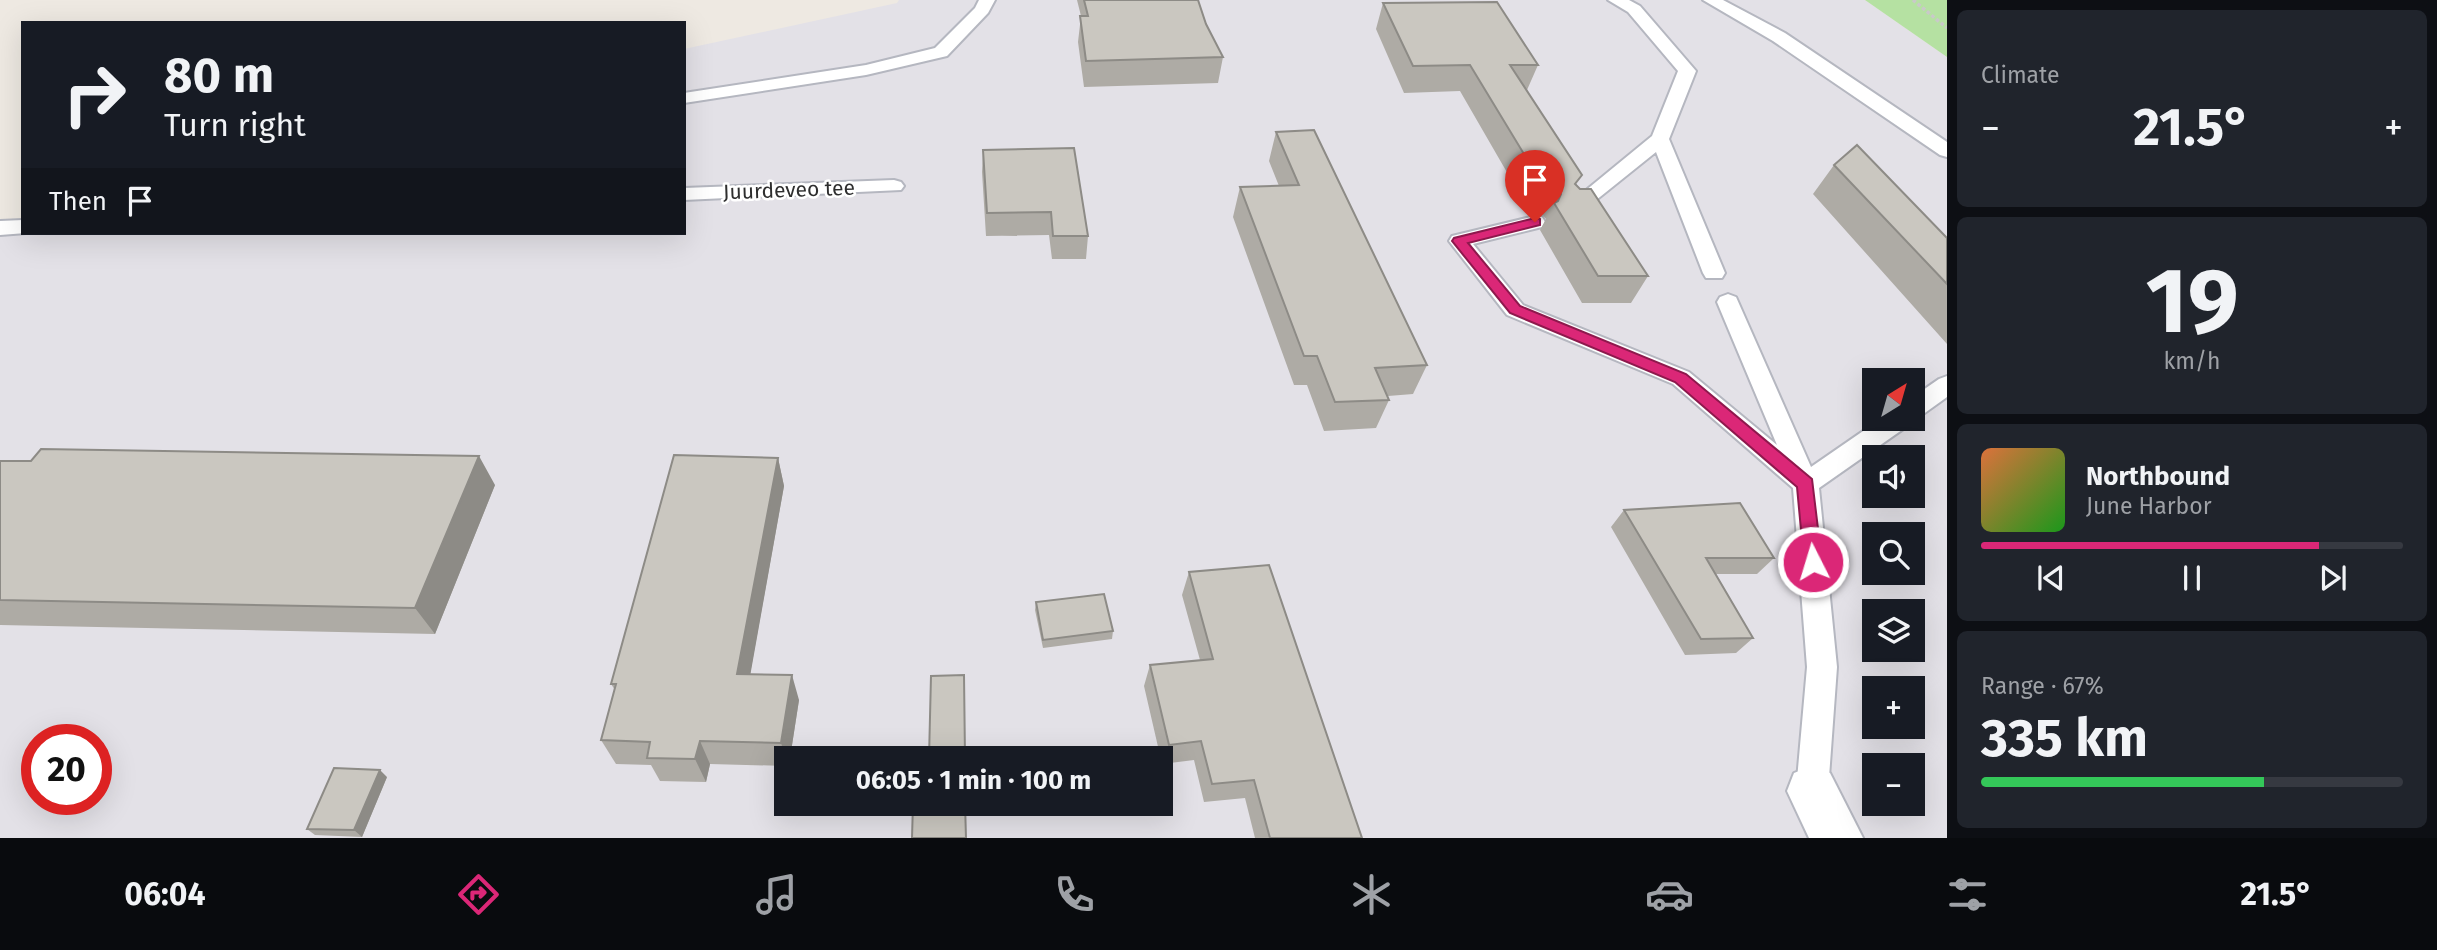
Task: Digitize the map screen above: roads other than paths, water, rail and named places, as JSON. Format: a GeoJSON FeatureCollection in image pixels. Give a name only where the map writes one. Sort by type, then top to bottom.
{"type":"FeatureCollection","features":[{"type":"Feature","properties":{"kind":"street"},"geometry":{"type":"LineString","coordinates":[[1812,790],[1837,838]]}},
{"type":"Feature","properties":{"kind":"lane"},"geometry":{"type":"LineString","coordinates":[[686,98],[866,70],[941,52],[982,10],[987,0]]}},
{"type":"Feature","properties":{"kind":"lane"},"geometry":{"type":"LineString","coordinates":[[1573,209],[1660,139],[1687,71],[1636,5],[1616,0]]}},
{"type":"Feature","properties":{"kind":"lane"},"geometry":{"type":"LineString","coordinates":[[1711,0],[1779,37],[1947,151]]}},
{"type":"Feature","properties":{"kind":"lane"},"geometry":{"type":"LineString","coordinates":[[1660,139],[1714,273]]}},
{"type":"Feature","properties":{"kind":"lane","name":"Juurdeveo tee"},"geometry":{"type":"LineString","coordinates":[[686,194],[894,186]]}},
{"type":"Feature","properties":{"kind":"lane"},"geometry":{"type":"LineString","coordinates":[[1535,222],[1459,241],[1515,310],[1681,378],[1806,484]]}},
{"type":"Feature","properties":{"kind":"lane"},"geometry":{"type":"LineString","coordinates":[[0,228],[21,226]]}},
{"type":"Feature","properties":{"kind":"lane"},"geometry":{"type":"LineString","coordinates":[[1728,302],[1806,484],[1822,667],[1812,790]]}},
{"type":"Feature","properties":{"kind":"lane"},"geometry":{"type":"LineString","coordinates":[[1925,401],[1947,385]]}},
{"type":"Feature","properties":{"kind":"lane"},"geometry":{"type":"LineString","coordinates":[[1806,484],[1881,431]]}}]}
